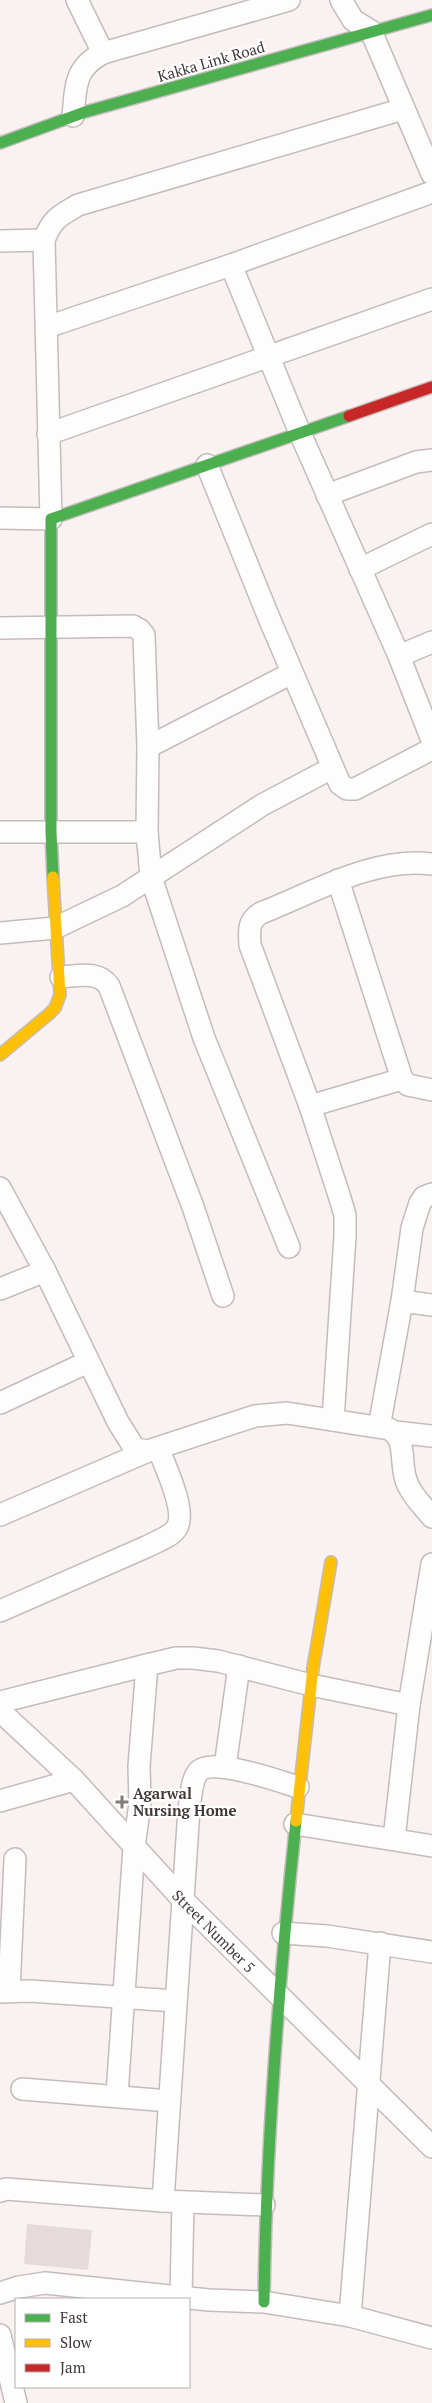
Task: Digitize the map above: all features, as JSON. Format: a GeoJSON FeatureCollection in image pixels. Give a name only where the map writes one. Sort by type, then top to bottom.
{"type":"FeatureCollection","features":[{"type":"Feature","properties":{"kind":"street"},"geometry":{"type":"LineString","coordinates":[[77,0],[103,53]]}},
{"type":"Feature","properties":{"kind":"street"},"geometry":{"type":"LineString","coordinates":[[73,116],[78,78],[84,67],[92,59],[103,53],[226,9],[289,0]]}},
{"type":"Feature","properties":{"kind":"street"},"geometry":{"type":"LineString","coordinates":[[341,0],[353,20],[371,31],[432,174]]}},
{"type":"Feature","properties":{"kind":"street","name":"Kakka Link Road"},"geometry":{"type":"LineString","coordinates":[[0,143],[73,116],[432,15]]}},
{"type":"Feature","properties":{"kind":"street"},"geometry":{"type":"LineString","coordinates":[[0,1055],[55,1008],[60,995],[61,978],[56,928],[51,832],[51,519],[44,240],[50,225],[78,205],[403,109]]}},
{"type":"Feature","properties":{"kind":"street"},"geometry":{"type":"LineString","coordinates":[[47,327],[230,265],[432,192]]}},
{"type":"Feature","properties":{"kind":"street"},"geometry":{"type":"LineString","coordinates":[[0,241],[44,240]]}},
{"type":"Feature","properties":{"kind":"street"},"geometry":{"type":"LineString","coordinates":[[230,265],[269,355],[300,434],[399,656],[432,740]]}},
{"type":"Feature","properties":{"kind":"street"},"geometry":{"type":"LineString","coordinates":[[48,434],[432,299]]}},
{"type":"Feature","properties":{"kind":"street"},"geometry":{"type":"LineString","coordinates":[[0,518],[51,519],[432,387]]}},
{"type":"Feature","properties":{"kind":"street"},"geometry":{"type":"LineString","coordinates":[[327,495],[416,462],[432,460]]}},
{"type":"Feature","properties":{"kind":"street"},"geometry":{"type":"LineString","coordinates":[[207,465],[292,673],[340,784],[347,788],[355,789],[432,749]]}},
{"type":"Feature","properties":{"kind":"street"},"geometry":{"type":"LineString","coordinates":[[360,568],[432,534]]}},
{"type":"Feature","properties":{"kind":"street"},"geometry":{"type":"LineString","coordinates":[[0,628],[107,625],[134,626],[140,630],[146,643],[147,832],[151,877],[204,1038],[289,1247]]}},
{"type":"Feature","properties":{"kind":"street"},"geometry":{"type":"LineString","coordinates":[[399,656],[432,642]]}},
{"type":"Feature","properties":{"kind":"street"},"geometry":{"type":"LineString","coordinates":[[148,747],[292,673]]}},
{"type":"Feature","properties":{"kind":"street"},"geometry":{"type":"LineString","coordinates":[[0,933],[56,928],[122,896],[262,805],[332,768]]}},
{"type":"Feature","properties":{"kind":"street"},"geometry":{"type":"LineString","coordinates":[[0,832],[147,832]]}},
{"type":"Feature","properties":{"kind":"street"},"geometry":{"type":"LineString","coordinates":[[342,1421],[345,1215],[310,1106],[250,945],[249,930],[252,919],[261,913],[338,880],[387,865],[413,862],[432,864]]}},
{"type":"Feature","properties":{"kind":"street"},"geometry":{"type":"LineString","coordinates":[[338,880],[402,1079],[408,1086],[432,1090]]}},
{"type":"Feature","properties":{"kind":"street"},"geometry":{"type":"LineString","coordinates":[[61,978],[96,976],[104,979],[109,986],[192,1207],[223,1296]]}},
{"type":"Feature","properties":{"kind":"street"},"geometry":{"type":"LineString","coordinates":[[310,1106],[402,1079]]}},
{"type":"Feature","properties":{"kind":"street"},"geometry":{"type":"LineString","coordinates":[[0,1188],[44,1270],[88,1362],[130,1443],[141,1451],[153,1450]]}},
{"type":"Feature","properties":{"kind":"street"},"geometry":{"type":"LineString","coordinates":[[388,1430],[412,1228],[420,1203],[424,1197],[432,1194]]}},
{"type":"Feature","properties":{"kind":"street"},"geometry":{"type":"LineString","coordinates":[[0,1289],[44,1270]]}},
{"type":"Feature","properties":{"kind":"street"},"geometry":{"type":"LineString","coordinates":[[402,1301],[432,1305]]}},
{"type":"Feature","properties":{"kind":"street"},"geometry":{"type":"LineString","coordinates":[[0,1403],[88,1362]]}},
{"type":"Feature","properties":{"kind":"street"},"geometry":{"type":"LineString","coordinates":[[0,1516],[153,1450],[255,1416],[287,1413],[432,1436]]}},
{"type":"Feature","properties":{"kind":"street"},"geometry":{"type":"LineString","coordinates":[[388,1430],[401,1442],[401,1468],[408,1487],[432,1517]]}},
{"type":"Feature","properties":{"kind":"street"},"geometry":{"type":"LineString","coordinates":[[0,1611],[146,1547],[176,1530],[179,1522],[178,1503],[153,1450]]}},
{"type":"Feature","properties":{"kind":"street"},"geometry":{"type":"LineString","coordinates":[[264,2302],[264,2205],[283,1934],[298,1787],[311,1685],[331,1562]]}},
{"type":"Feature","properties":{"kind":"street"},"geometry":{"type":"LineString","coordinates":[[394,1839],[409,1705],[432,1564]]}},
{"type":"Feature","properties":{"kind":"street"},"geometry":{"type":"LineString","coordinates":[[0,1702],[147,1664],[176,1658],[194,1658],[239,1666],[311,1685],[409,1705]]}},
{"type":"Feature","properties":{"kind":"street"},"geometry":{"type":"LineString","coordinates":[[117,2096],[134,1847],[140,1803],[139,1766],[147,1664]]}},
{"type":"Feature","properties":{"kind":"street"},"geometry":{"type":"LineString","coordinates":[[225,1767],[239,1666]]}},
{"type":"Feature","properties":{"kind":"street","name":"Street Number 5"},"geometry":{"type":"LineString","coordinates":[[0,1711],[74,1780],[183,1900],[432,2147]]}},
{"type":"Feature","properties":{"kind":"street"},"geometry":{"type":"LineString","coordinates":[[181,2297],[173,2201],[169,2101],[189,1809],[193,1785],[198,1772],[202,1768],[225,1767],[298,1787]]}},
{"type":"Feature","properties":{"kind":"street"},"geometry":{"type":"LineString","coordinates":[[0,1801],[74,1780]]}},
{"type":"Feature","properties":{"kind":"street"},"geometry":{"type":"LineString","coordinates":[[295,1824],[432,1846]]}},
{"type":"Feature","properties":{"kind":"street"},"geometry":{"type":"LineString","coordinates":[[15,1859],[4,1991],[176,2001]]}},
{"type":"Feature","properties":{"kind":"street"},"geometry":{"type":"LineString","coordinates":[[283,1934],[380,1943],[432,1952]]}},
{"type":"Feature","properties":{"kind":"street"},"geometry":{"type":"LineString","coordinates":[[350,2316],[380,1943]]}},
{"type":"Feature","properties":{"kind":"street"},"geometry":{"type":"LineString","coordinates":[[22,2090],[169,2101]]}},
{"type":"Feature","properties":{"kind":"street"},"geometry":{"type":"LineString","coordinates":[[0,2191],[6,2189],[173,2201],[264,2205]]}},
{"type":"Feature","properties":{"kind":"street"},"geometry":{"type":"LineString","coordinates":[[0,2293],[19,2287],[44,2283],[181,2297],[264,2302],[350,2316],[432,2338]]}},
{"type":"Feature","properties":{"kind":"street"},"geometry":{"type":"LineString","coordinates":[[0,2335],[16,2403],[0,2400]]}},
{"type":"Feature","properties":{"kind":"building"},"geometry":{"type":"Polygon","coordinates":[[[27,2224],[92,2230],[88,2270],[24,2264],[27,2224]]]}},
{"type":"Feature","properties":{"kind":"traffic: fast"},"geometry":{"type":"LineString","coordinates":[[0,143],[85,112],[432,15]]}},
{"type":"Feature","properties":{"kind":"traffic: fast"},"geometry":{"type":"LineString","coordinates":[[53,877],[51,832],[51,519],[349,416]]}},
{"type":"Feature","properties":{"kind":"traffic: fast"},"geometry":{"type":"LineString","coordinates":[[264,2302],[267,2181],[274,2061],[296,1821]]}},
{"type":"Feature","properties":{"kind":"traffic: slow"},"geometry":{"type":"LineString","coordinates":[[0,1055],[49,1014],[55,1008],[60,995],[53,877]]}},
{"type":"Feature","properties":{"kind":"traffic: slow"},"geometry":{"type":"LineString","coordinates":[[296,1821],[313,1668],[331,1562]]}},
{"type":"Feature","properties":{"kind":"traffic: jam"},"geometry":{"type":"LineString","coordinates":[[349,416],[432,387]]}},
{"type":"Feature","properties":{"kind":"place","name":"Agarwal Nursing Home"},"geometry":{"type":"Point","coordinates":[122,1802]}}]}
